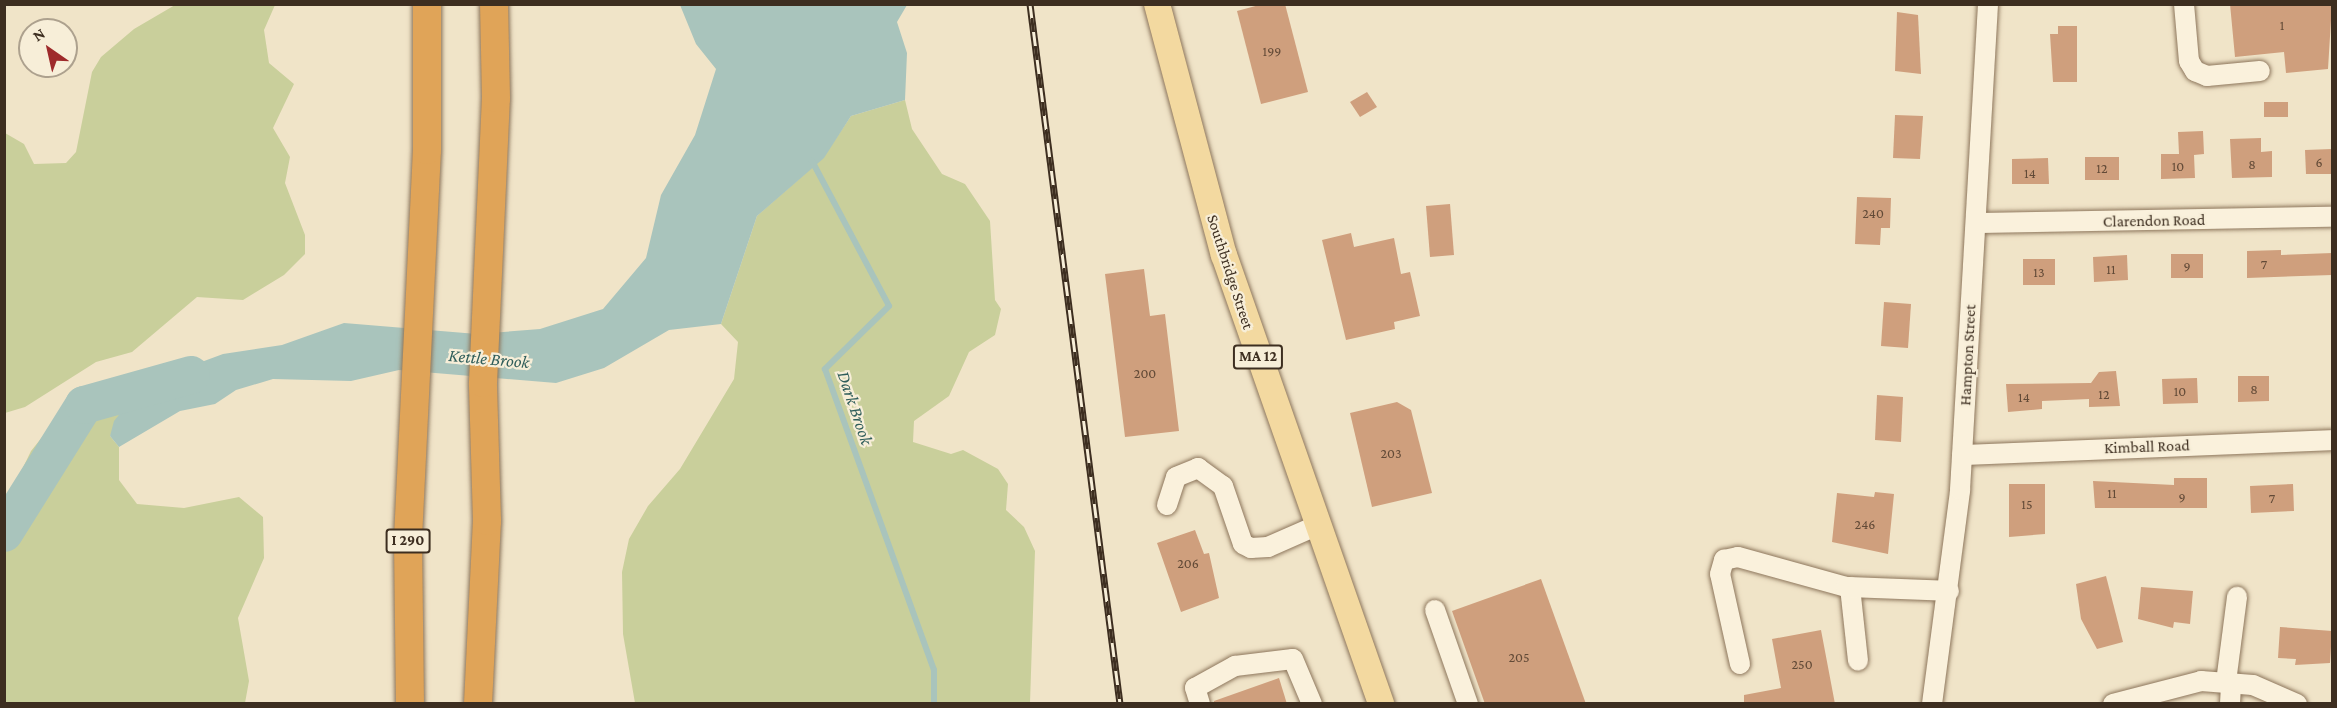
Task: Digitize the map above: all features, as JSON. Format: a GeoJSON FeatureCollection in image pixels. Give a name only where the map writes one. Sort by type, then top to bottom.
{"type":"FeatureCollection","features":[{"type":"Feature","properties":{"kind":"highway","name":"I 290"},"geometry":{"type":"LineString","coordinates":[[410,704],[408,538],[427,150],[427,4]]}},
{"type":"Feature","properties":{"kind":"highway"},"geometry":{"type":"LineString","coordinates":[[478,704],[487,521],[483,384],[496,98],[494,4]]}},
{"type":"Feature","properties":{"kind":"main road","name":"Southbridge Street"},"geometry":{"type":"LineString","coordinates":[[1157,4],[1198,170],[1377,702]]}},
{"type":"Feature","properties":{"kind":"street","name":"Hampton Street"},"geometry":{"type":"LineString","coordinates":[[1932,704],[1949,591],[1962,455],[1988,4]]}},
{"type":"Feature","properties":{"kind":"street"},"geometry":{"type":"LineString","coordinates":[[2184,4],[2189,61],[2195,71],[2207,76],[2260,71]]}},
{"type":"Feature","properties":{"kind":"street","name":"Clarendon Road"},"geometry":{"type":"LineString","coordinates":[[1976,223],[2332,217]]}},
{"type":"Feature","properties":{"kind":"street","name":"Kimball Road"},"geometry":{"type":"LineString","coordinates":[[1962,455],[2332,440]]}},
{"type":"Feature","properties":{"kind":"street"},"geometry":{"type":"LineString","coordinates":[[1167,505],[1176,477],[1198,468],[1222,486],[1243,544],[1251,548],[1268,547],[1318,525]]}},
{"type":"Feature","properties":{"kind":"street"},"geometry":{"type":"LineString","coordinates":[[1740,664],[1720,574],[1724,560],[1738,557],[1850,587],[1949,591]]}},
{"type":"Feature","properties":{"kind":"street"},"geometry":{"type":"LineString","coordinates":[[1850,587],[1858,661]]}},
{"type":"Feature","properties":{"kind":"street"},"geometry":{"type":"LineString","coordinates":[[2230,704],[2229,682],[2237,597]]}},
{"type":"Feature","properties":{"kind":"street"},"geometry":{"type":"LineString","coordinates":[[1435,610],[1468,704]]}},
{"type":"Feature","properties":{"kind":"street"},"geometry":{"type":"LineString","coordinates":[[1200,704],[1195,688],[1235,666],[1293,659],[1312,704]]}},
{"type":"Feature","properties":{"kind":"street"},"geometry":{"type":"LineString","coordinates":[[2113,704],[2178,684],[2229,682],[2297,704]]}},
{"type":"Feature","properties":{"kind":"green space"},"geometry":{"type":"Polygon","coordinates":[[[175,5],[275,5],[264,30],[269,63],[294,84],[273,128],[290,157],[285,183],[305,235],[305,254],[284,275],[243,300],[197,297],[132,352],[96,362],[25,407],[5,413],[5,133],[24,144],[34,164],[66,163],[76,152],[92,72],[101,57],[134,29],[175,5]]]}},
{"type":"Feature","properties":{"kind":"green space"},"geometry":{"type":"Polygon","coordinates":[[[905,100],[912,129],[942,174],[965,184],[990,221],[995,300],[1001,309],[995,335],[969,352],[949,396],[914,421],[913,442],[951,454],[963,450],[998,469],[1008,484],[1006,510],[1024,527],[1035,551],[1030,703],[635,703],[623,634],[622,572],[629,539],[648,506],[680,469],[734,379],[738,342],[721,324],[757,216],[823,158],[851,116],[905,100]]]}},
{"type":"Feature","properties":{"kind":"green space"},"geometry":{"type":"Polygon","coordinates":[[[101,387],[131,401],[110,436],[119,447],[119,480],[137,504],[184,508],[239,497],[263,517],[264,558],[238,618],[249,681],[245,703],[5,704],[5,505],[31,451],[68,405],[101,387]]]}},
{"type":"Feature","properties":{"kind":"water"},"geometry":{"type":"Polygon","coordinates":[[[680,5],[907,5],[897,22],[907,53],[905,100],[851,116],[824,158],[757,216],[721,324],[669,330],[604,368],[556,383],[399,370],[351,381],[273,379],[236,390],[215,404],[180,411],[119,447],[110,436],[114,421],[145,383],[223,354],[282,345],[344,323],[477,334],[540,329],[603,309],[646,258],[661,195],[695,135],[716,69],[696,44],[680,5]]]}},
{"type":"Feature","properties":{"kind":"building"},"geometry":{"type":"Polygon","coordinates":[[[1263,4],[1285,4],[1308,92],[1261,104],[1237,11],[1263,4]]]}},
{"type":"Feature","properties":{"kind":"building"},"geometry":{"type":"Polygon","coordinates":[[[2230,4],[2332,4],[2328,69],[2286,73],[2284,52],[2235,57],[2230,4]]]}},
{"type":"Feature","properties":{"kind":"building"},"geometry":{"type":"Polygon","coordinates":[[[1897,12],[1918,15],[1921,74],[1895,71],[1897,12]]]}},
{"type":"Feature","properties":{"kind":"building"},"geometry":{"type":"Polygon","coordinates":[[[2058,26],[2077,26],[2077,82],[2053,82],[2050,34],[2058,34],[2058,26]]]}},
{"type":"Feature","properties":{"kind":"building"},"geometry":{"type":"Polygon","coordinates":[[[1367,92],[1377,107],[1360,117],[1350,102],[1367,92]]]}},
{"type":"Feature","properties":{"kind":"building"},"geometry":{"type":"Polygon","coordinates":[[[2264,102],[2288,102],[2288,117],[2264,117],[2264,102]]]}},
{"type":"Feature","properties":{"kind":"building"},"geometry":{"type":"Polygon","coordinates":[[[1895,115],[1923,116],[1920,159],[1893,158],[1895,115]]]}},
{"type":"Feature","properties":{"kind":"building"},"geometry":{"type":"Polygon","coordinates":[[[2203,131],[2204,154],[2194,155],[2195,178],[2161,179],[2161,154],[2179,154],[2178,132],[2203,131]]]}},
{"type":"Feature","properties":{"kind":"building"},"geometry":{"type":"Polygon","coordinates":[[[2261,138],[2261,152],[2272,151],[2272,177],[2232,178],[2230,139],[2261,138]]]}},
{"type":"Feature","properties":{"kind":"building"},"geometry":{"type":"Polygon","coordinates":[[[2332,149],[2332,174],[2306,174],[2305,150],[2332,149]]]}},
{"type":"Feature","properties":{"kind":"building"},"geometry":{"type":"Polygon","coordinates":[[[2085,157],[2119,157],[2119,180],[2085,180],[2085,157]]]}},
{"type":"Feature","properties":{"kind":"building"},"geometry":{"type":"Polygon","coordinates":[[[2048,158],[2049,184],[2012,184],[2012,159],[2048,158]]]}},
{"type":"Feature","properties":{"kind":"building"},"geometry":{"type":"Polygon","coordinates":[[[1857,197],[1891,198],[1890,228],[1881,228],[1880,245],[1855,244],[1857,197]]]}},
{"type":"Feature","properties":{"kind":"building"},"geometry":{"type":"Polygon","coordinates":[[[1450,204],[1454,255],[1430,257],[1426,206],[1450,204]]]}},
{"type":"Feature","properties":{"kind":"building"},"geometry":{"type":"Polygon","coordinates":[[[1351,233],[1354,247],[1394,238],[1401,274],[1410,272],[1420,316],[1394,322],[1395,329],[1346,340],[1322,240],[1351,233]]]}},
{"type":"Feature","properties":{"kind":"building"},"geometry":{"type":"Polygon","coordinates":[[[2281,250],[2281,255],[2332,253],[2332,275],[2247,278],[2247,251],[2281,250]]]}},
{"type":"Feature","properties":{"kind":"building"},"geometry":{"type":"Polygon","coordinates":[[[2171,254],[2203,254],[2203,278],[2171,278],[2171,254]]]}},
{"type":"Feature","properties":{"kind":"building"},"geometry":{"type":"Polygon","coordinates":[[[2127,255],[2128,280],[2094,282],[2093,257],[2127,255]]]}},
{"type":"Feature","properties":{"kind":"building"},"geometry":{"type":"Polygon","coordinates":[[[2023,259],[2055,259],[2055,285],[2023,285],[2023,259]]]}},
{"type":"Feature","properties":{"kind":"building"},"geometry":{"type":"Polygon","coordinates":[[[1144,269],[1150,316],[1165,314],[1179,431],[1125,437],[1105,274],[1144,269]]]}},
{"type":"Feature","properties":{"kind":"building"},"geometry":{"type":"Polygon","coordinates":[[[1884,302],[1911,304],[1908,348],[1881,346],[1884,302]]]}},
{"type":"Feature","properties":{"kind":"building"},"geometry":{"type":"Polygon","coordinates":[[[2116,371],[2120,406],[2089,407],[2089,399],[2042,401],[2042,409],[2008,412],[2006,384],[2091,383],[2099,372],[2116,371]]]}},
{"type":"Feature","properties":{"kind":"building"},"geometry":{"type":"Polygon","coordinates":[[[2238,376],[2269,376],[2269,401],[2238,402],[2238,376]]]}},
{"type":"Feature","properties":{"kind":"building"},"geometry":{"type":"Polygon","coordinates":[[[2197,378],[2198,403],[2163,404],[2162,379],[2197,378]]]}},
{"type":"Feature","properties":{"kind":"building"},"geometry":{"type":"Polygon","coordinates":[[[1877,395],[1903,397],[1901,442],[1875,440],[1877,395]]]}},
{"type":"Feature","properties":{"kind":"building"},"geometry":{"type":"Polygon","coordinates":[[[1397,402],[1411,410],[1432,493],[1372,507],[1350,413],[1397,402]]]}},
{"type":"Feature","properties":{"kind":"building"},"geometry":{"type":"Polygon","coordinates":[[[2174,478],[2207,478],[2207,508],[2095,508],[2093,481],[2174,485],[2174,478]]]}},
{"type":"Feature","properties":{"kind":"building"},"geometry":{"type":"Polygon","coordinates":[[[2009,484],[2045,484],[2045,534],[2009,537],[2009,484]]]}},
{"type":"Feature","properties":{"kind":"building"},"geometry":{"type":"Polygon","coordinates":[[[2293,484],[2294,511],[2251,513],[2250,486],[2293,484]]]}},
{"type":"Feature","properties":{"kind":"building"},"geometry":{"type":"Polygon","coordinates":[[[1875,492],[1894,494],[1888,554],[1832,542],[1837,493],[1874,497],[1875,492]]]}},
{"type":"Feature","properties":{"kind":"building"},"geometry":{"type":"Polygon","coordinates":[[[1195,530],[1204,554],[1209,553],[1219,598],[1181,612],[1157,543],[1195,530]]]}},
{"type":"Feature","properties":{"kind":"building"},"geometry":{"type":"Polygon","coordinates":[[[2106,576],[2123,642],[2097,649],[2081,619],[2076,584],[2106,576]]]}},
{"type":"Feature","properties":{"kind":"building"},"geometry":{"type":"Polygon","coordinates":[[[1541,579],[1586,704],[1485,704],[1452,611],[1541,579]]]}},
{"type":"Feature","properties":{"kind":"building"},"geometry":{"type":"Polygon","coordinates":[[[2141,587],[2193,591],[2190,624],[2174,622],[2173,628],[2138,619],[2141,587]]]}},
{"type":"Feature","properties":{"kind":"building"},"geometry":{"type":"Polygon","coordinates":[[[2280,627],[2332,631],[2330,663],[2295,665],[2296,659],[2278,658],[2280,627]]]}},
{"type":"Feature","properties":{"kind":"building"},"geometry":{"type":"Polygon","coordinates":[[[1821,630],[1835,704],[1744,704],[1744,695],[1781,688],[1772,639],[1821,630]]]}},
{"type":"Feature","properties":{"kind":"building"},"geometry":{"type":"Polygon","coordinates":[[[1279,678],[1287,704],[1214,704],[1214,701],[1279,678]]]}},
{"type":"Feature","properties":{"kind":"waterway","name":"Dark Brook"},"geometry":{"type":"LineString","coordinates":[[812,161],[889,306],[825,369],[934,670],[934,704]]}},
{"type":"Feature","properties":{"kind":"waterway","name":"Kettle Brook"},"geometry":{"type":"LineString","coordinates":[[4,533],[84,405],[191,375]]}},
{"type":"Feature","properties":{"kind":"railway"},"geometry":{"type":"LineString","coordinates":[[1030,4],[1120,704]]}}]}
